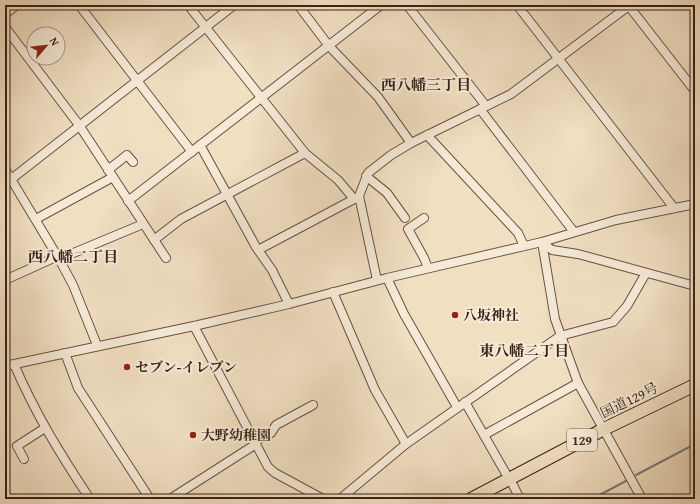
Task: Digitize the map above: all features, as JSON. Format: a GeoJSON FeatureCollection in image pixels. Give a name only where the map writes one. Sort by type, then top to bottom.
{"type":"FeatureCollection","features":[{"type":"Feature","properties":{"kind":"highway","name":"国道129号"},"geometry":{"type":"LineString","coordinates":[[471,499],[511,482],[695,385]]}},
{"type":"Feature","properties":{"kind":"highway","name":"国道129号"},"geometry":{"type":"LineString","coordinates":[[606,432],[695,393]]}},
{"type":"Feature","properties":{"kind":"highway","name":"国道129号"},"geometry":{"type":"LineString","coordinates":[[487,499],[511,482]]}},
{"type":"Feature","properties":{"kind":"street"},"geometry":{"type":"LineString","coordinates":[[5,14],[17,5]]}},
{"type":"Feature","properties":{"kind":"street"},"geometry":{"type":"LineString","coordinates":[[79,5],[192,152]]}},
{"type":"Feature","properties":{"kind":"street"},"geometry":{"type":"LineString","coordinates":[[188,5],[260,99],[305,154],[338,180],[356,198],[377,280]]}},
{"type":"Feature","properties":{"kind":"street"},"geometry":{"type":"LineString","coordinates":[[8,181],[234,5]]}},
{"type":"Feature","properties":{"kind":"street"},"geometry":{"type":"LineString","coordinates":[[298,5],[329,46],[378,97],[411,143]]}},
{"type":"Feature","properties":{"kind":"street"},"geometry":{"type":"LineString","coordinates":[[128,201],[381,5]]}},
{"type":"Feature","properties":{"kind":"street"},"geometry":{"type":"LineString","coordinates":[[407,5],[574,232]]}},
{"type":"Feature","properties":{"kind":"street"},"geometry":{"type":"LineString","coordinates":[[517,5],[674,208]]}},
{"type":"Feature","properties":{"kind":"street"},"geometry":{"type":"LineString","coordinates":[[258,250],[356,198],[366,176],[373,168],[411,143],[511,94],[559,60],[629,5],[695,91]]}},
{"type":"Feature","properties":{"kind":"street"},"geometry":{"type":"LineString","coordinates":[[7,33],[79,125],[166,258]]}},
{"type":"Feature","properties":{"kind":"street"},"geometry":{"type":"LineString","coordinates":[[427,135],[518,233],[524,246]]}},
{"type":"Feature","properties":{"kind":"street"},"geometry":{"type":"LineString","coordinates":[[200,145],[226,195],[258,250],[272,270],[289,304]]}},
{"type":"Feature","properties":{"kind":"street"},"geometry":{"type":"LineString","coordinates":[[154,240],[181,219],[305,154]]}},
{"type":"Feature","properties":{"kind":"street"},"geometry":{"type":"LineString","coordinates":[[108,170],[127,155],[133,162]]}},
{"type":"Feature","properties":{"kind":"street"},"geometry":{"type":"LineString","coordinates":[[5,169],[8,181],[36,219],[59,257],[73,285],[96,345]]}},
{"type":"Feature","properties":{"kind":"street"},"geometry":{"type":"LineString","coordinates":[[366,176],[387,193],[405,218]]}},
{"type":"Feature","properties":{"kind":"street"},"geometry":{"type":"LineString","coordinates":[[36,219],[113,177]]}},
{"type":"Feature","properties":{"kind":"street"},"geometry":{"type":"LineString","coordinates":[[5,366],[96,345],[194,326],[289,304],[377,280],[542,242],[574,232],[695,204]]}},
{"type":"Feature","properties":{"kind":"street"},"geometry":{"type":"LineString","coordinates":[[424,218],[408,229],[428,268]]}},
{"type":"Feature","properties":{"kind":"street"},"geometry":{"type":"LineString","coordinates":[[5,280],[143,224]]}},
{"type":"Feature","properties":{"kind":"street"},"geometry":{"type":"LineString","coordinates":[[542,242],[552,250],[578,254],[695,286]]}},
{"type":"Feature","properties":{"kind":"street"},"geometry":{"type":"LineString","coordinates":[[542,242],[550,298],[560,336],[578,383],[642,499]]}},
{"type":"Feature","properties":{"kind":"street"},"geometry":{"type":"LineString","coordinates":[[342,499],[406,444],[560,336],[613,322],[627,306],[646,273]]}},
{"type":"Feature","properties":{"kind":"street"},"geometry":{"type":"LineString","coordinates":[[387,278],[404,314],[457,407]]}},
{"type":"Feature","properties":{"kind":"street"},"geometry":{"type":"LineString","coordinates":[[333,292],[375,390],[406,444]]}},
{"type":"Feature","properties":{"kind":"street"},"geometry":{"type":"LineString","coordinates":[[194,326],[268,467],[275,473],[323,499]]}},
{"type":"Feature","properties":{"kind":"street"},"geometry":{"type":"LineString","coordinates":[[65,353],[78,388],[150,499]]}},
{"type":"Feature","properties":{"kind":"street"},"geometry":{"type":"LineString","coordinates":[[14,364],[30,402],[90,499]]}},
{"type":"Feature","properties":{"kind":"street"},"geometry":{"type":"LineString","coordinates":[[484,435],[578,383]]}},
{"type":"Feature","properties":{"kind":"street"},"geometry":{"type":"LineString","coordinates":[[465,402],[520,499]]}},
{"type":"Feature","properties":{"kind":"street"},"geometry":{"type":"LineString","coordinates":[[170,499],[271,432],[276,425],[313,404]]}},
{"type":"Feature","properties":{"kind":"street"},"geometry":{"type":"LineString","coordinates":[[24,459],[17,446],[45,428]]}},
{"type":"Feature","properties":{"kind":"waterway"},"geometry":{"type":"LineString","coordinates":[[636,475],[695,444]]}},
{"type":"Feature","properties":{"kind":"waterway"},"geometry":{"type":"LineString","coordinates":[[592,499],[626,481]]}},
{"type":"Feature","properties":{"kind":"place","name":"八坂神社"},"geometry":{"type":"Point","coordinates":[455,315]}},
{"type":"Feature","properties":{"kind":"place","name":"セブン-イレブン"},"geometry":{"type":"Point","coordinates":[127,367]}},
{"type":"Feature","properties":{"kind":"place","name":"大野幼稚園"},"geometry":{"type":"Point","coordinates":[193,435]}},
{"type":"Feature","properties":{"kind":"district","name":"西八幡三丁目"},"geometry":{"type":"Point","coordinates":[426,85]}},
{"type":"Feature","properties":{"kind":"district","name":"西八幡二丁目"},"geometry":{"type":"Point","coordinates":[73,257]}},
{"type":"Feature","properties":{"kind":"district","name":"東八幡二丁目"},"geometry":{"type":"Point","coordinates":[524,351]}}]}
